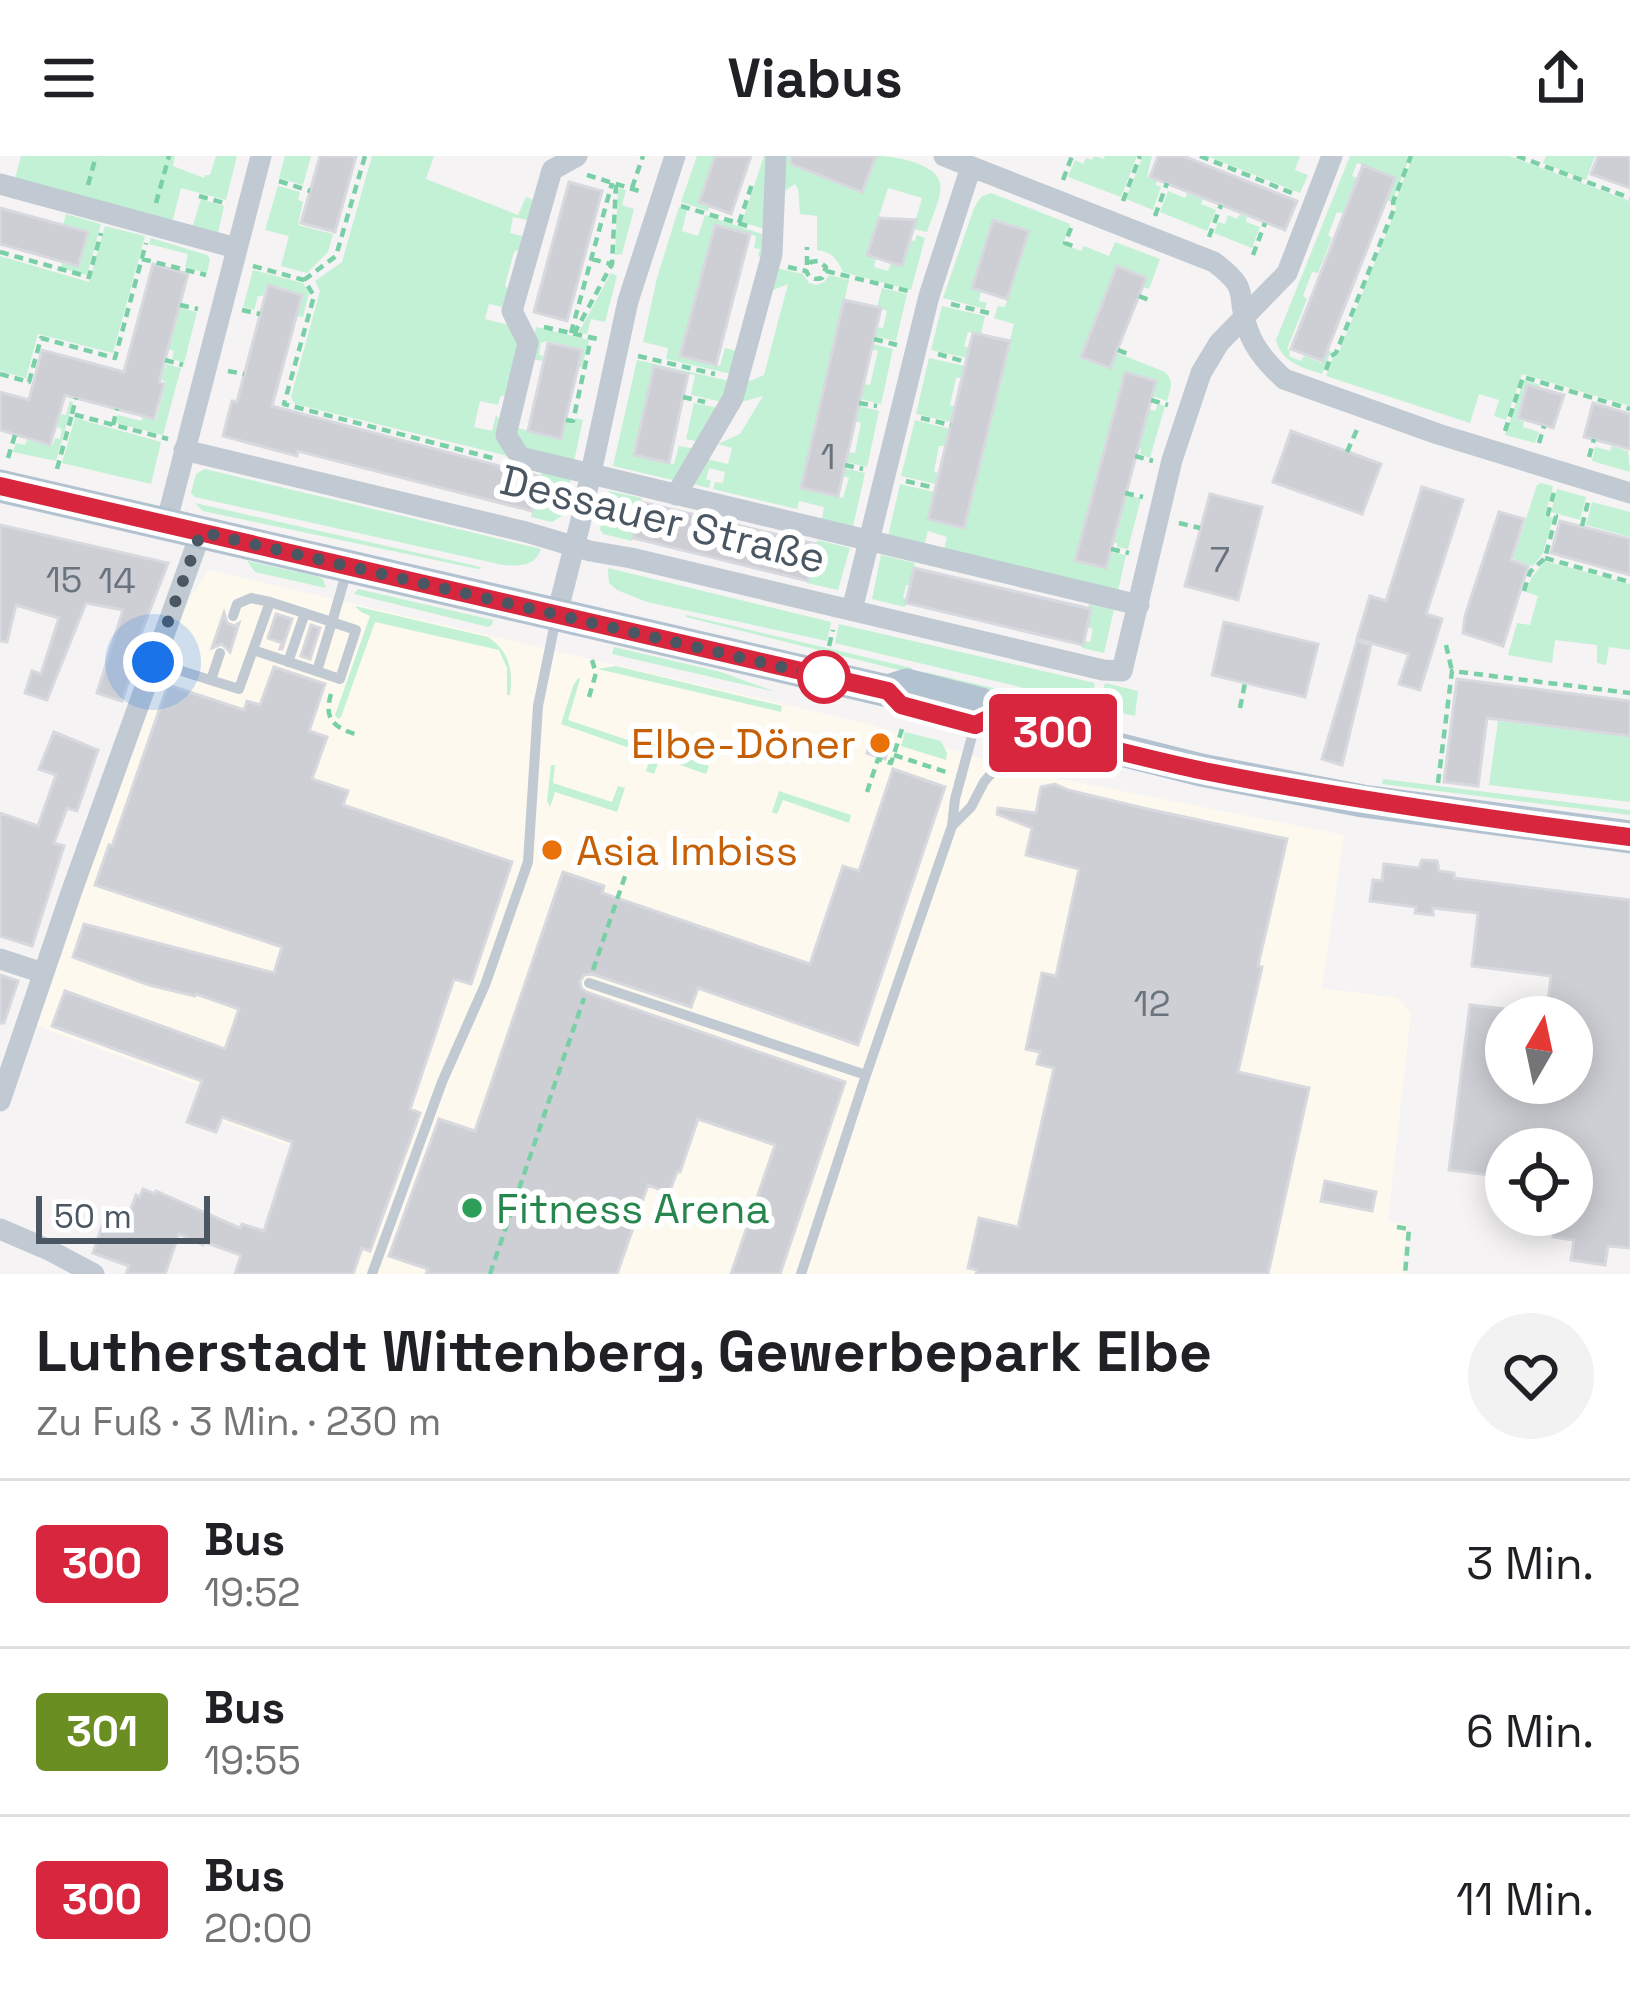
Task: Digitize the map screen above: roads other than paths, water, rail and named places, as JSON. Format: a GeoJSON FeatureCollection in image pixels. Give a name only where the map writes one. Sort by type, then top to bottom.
{"type":"FeatureCollection","features":[{"type":"Feature","properties":{"kind":"main road"},"geometry":{"type":"LineString","coordinates":[[0,486],[888,691],[907,685],[981,704],[982,722],[1052,733],[1201,770],[1389,805],[1630,837]]}},
{"type":"Feature","properties":{"kind":"street","name":"Dessauer Straße"},"geometry":{"type":"LineString","coordinates":[[184,446],[574,547],[1103,670],[1122,670],[1139,605],[520,457],[506,435],[528,344],[512,311],[552,170],[577,156]]}},
{"type":"Feature","properties":{"kind":"street"},"geometry":{"type":"LineString","coordinates":[[556,614],[628,301],[675,156]]}},
{"type":"Feature","properties":{"kind":"street"},"geometry":{"type":"LineString","coordinates":[[676,495],[734,398],[772,254],[776,156]]}},
{"type":"Feature","properties":{"kind":"street"},"geometry":{"type":"LineString","coordinates":[[944,156],[1214,262],[1241,287],[1247,328],[1267,364],[1284,379],[1630,493]]}},
{"type":"Feature","properties":{"kind":"street"},"geometry":{"type":"LineString","coordinates":[[1139,605],[1172,460],[1196,388],[1209,358],[1287,273],[1333,156]]}},
{"type":"Feature","properties":{"kind":"street"},"geometry":{"type":"LineString","coordinates":[[166,524],[259,165]]}},
{"type":"Feature","properties":{"kind":"street"},"geometry":{"type":"LineString","coordinates":[[852,610],[928,297],[971,167]]}},
{"type":"Feature","properties":{"kind":"street"},"geometry":{"type":"LineString","coordinates":[[0,184],[149,225],[232,263]]}},
{"type":"Feature","properties":{"kind":"street"},"geometry":{"type":"LineString","coordinates":[[0,1101],[201,532]]}},
{"type":"Feature","properties":{"kind":"street"},"geometry":{"type":"LineString","coordinates":[[0,959],[43,973]]}},
{"type":"Feature","properties":{"kind":"street"},"geometry":{"type":"LineString","coordinates":[[0,1228],[94,1274]]}},
{"type":"Feature","properties":{"kind":"lane"},"geometry":{"type":"LineString","coordinates":[[317,671],[349,565]]}},
{"type":"Feature","properties":{"kind":"lane"},"geometry":{"type":"LineString","coordinates":[[233,616],[237,604],[251,598],[356,630],[340,679],[253,650]]}},
{"type":"Feature","properties":{"kind":"lane"},"geometry":{"type":"LineString","coordinates":[[153,662],[239,689],[270,602]]}},
{"type":"Feature","properties":{"kind":"lane"},"geometry":{"type":"LineString","coordinates":[[288,662],[304,613]]}},
{"type":"Feature","properties":{"kind":"lane"},"geometry":{"type":"LineString","coordinates":[[372,1274],[528,862],[538,706],[556,614]]}},
{"type":"Feature","properties":{"kind":"lane"},"geometry":{"type":"LineString","coordinates":[[211,680],[220,653]]}},
{"type":"Feature","properties":{"kind":"lane"},"geometry":{"type":"LineString","coordinates":[[802,1274],[952,826],[961,778],[982,722]]}},
{"type":"Feature","properties":{"kind":"lane"},"geometry":{"type":"LineString","coordinates":[[952,826],[997,767],[1052,733]]}},
{"type":"Feature","properties":{"kind":"lane"},"geometry":{"type":"LineString","coordinates":[[589,983],[866,1075]]}},
{"type":"Feature","properties":{"kind":"place","name":"Elbe-Döner"},"geometry":{"type":"Point","coordinates":[880,743]}},
{"type":"Feature","properties":{"kind":"place","name":"Asia Imbiss"},"geometry":{"type":"Point","coordinates":[552,850]}},
{"type":"Feature","properties":{"kind":"place","name":"Fitness Arena"},"geometry":{"type":"Point","coordinates":[472,1208]}}]}
